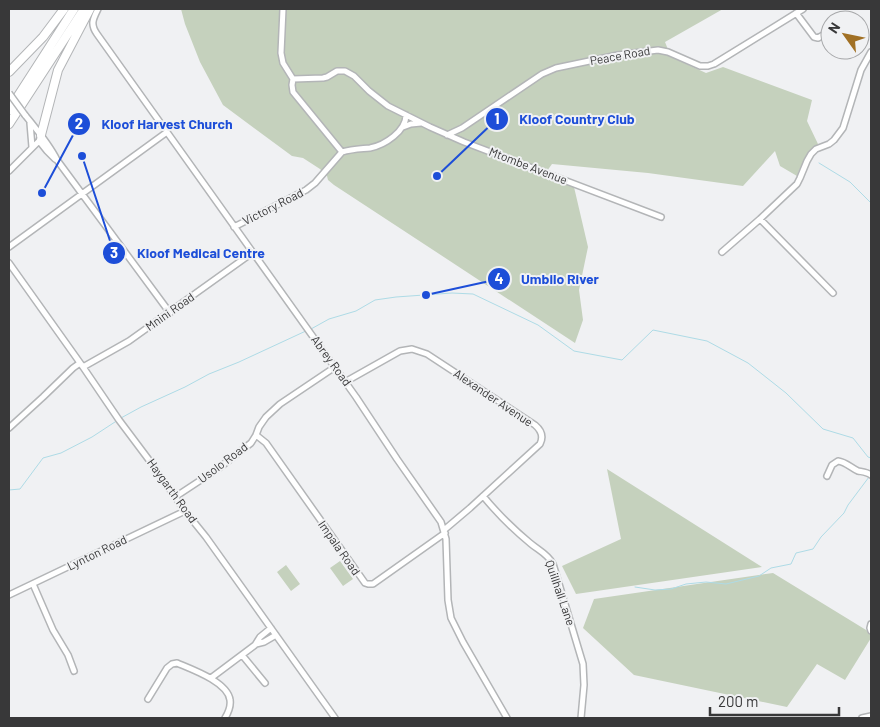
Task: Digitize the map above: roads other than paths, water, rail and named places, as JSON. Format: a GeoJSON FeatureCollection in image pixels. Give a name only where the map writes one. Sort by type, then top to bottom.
{"type":"FeatureCollection","features":[{"type":"Feature","properties":{"kind":"highway"},"geometry":{"type":"LineString","coordinates":[[9,72],[43,37],[64,9]]}},
{"type":"Feature","properties":{"kind":"highway"},"geometry":{"type":"LineString","coordinates":[[9,110],[74,9]]}},
{"type":"Feature","properties":{"kind":"highway"},"geometry":{"type":"LineString","coordinates":[[9,124],[84,9]]}},
{"type":"Feature","properties":{"kind":"highway"},"geometry":{"type":"LineString","coordinates":[[40,138],[57,72],[90,9]]}},
{"type":"Feature","properties":{"kind":"street","name":"Abrey Road"},"geometry":{"type":"LineString","coordinates":[[98,9],[93,22],[94,30],[335,367],[441,522],[445,532],[448,605],[451,618],[508,718]]}},
{"type":"Feature","properties":{"kind":"street"},"geometry":{"type":"LineString","coordinates":[[283,9],[281,53],[283,63],[293,78],[293,92],[342,152],[377,146],[402,127],[406,120],[406,114]]}},
{"type":"Feature","properties":{"kind":"street","name":"Peace Road"},"geometry":{"type":"LineString","coordinates":[[447,135],[462,128],[550,69],[618,55],[658,50],[668,52],[700,66],[708,66],[802,9]]}},
{"type":"Feature","properties":{"kind":"street"},"geometry":{"type":"LineString","coordinates":[[796,13],[814,38],[820,36]]}},
{"type":"Feature","properties":{"kind":"street"},"geometry":{"type":"LineString","coordinates":[[722,252],[760,220],[799,180],[806,161],[811,154],[829,144],[839,134],[846,121],[860,70],[871,52]]}},
{"type":"Feature","properties":{"kind":"street","name":"Mtombe Avenue"},"geometry":{"type":"LineString","coordinates":[[293,78],[323,78],[337,71],[345,70],[388,106],[421,123],[447,135],[661,217]]}},
{"type":"Feature","properties":{"kind":"street"},"geometry":{"type":"LineString","coordinates":[[9,93],[26,115],[40,138],[52,151],[170,313]]}},
{"type":"Feature","properties":{"kind":"street"},"geometry":{"type":"LineString","coordinates":[[30,122],[32,147]]}},
{"type":"Feature","properties":{"kind":"street"},"geometry":{"type":"LineString","coordinates":[[402,127],[421,123]]}},
{"type":"Feature","properties":{"kind":"street"},"geometry":{"type":"LineString","coordinates":[[147,147],[160,132],[160,124]]}},
{"type":"Feature","properties":{"kind":"street"},"geometry":{"type":"LineString","coordinates":[[9,247],[167,132]]}},
{"type":"Feature","properties":{"kind":"street"},"geometry":{"type":"LineString","coordinates":[[9,171],[40,138]]}},
{"type":"Feature","properties":{"kind":"street","name":"Victory Road"},"geometry":{"type":"LineString","coordinates":[[234,227],[306,190],[315,183],[342,152]]}},
{"type":"Feature","properties":{"kind":"street"},"geometry":{"type":"LineString","coordinates":[[760,220],[833,293]]}},
{"type":"Feature","properties":{"kind":"street","name":"Mnini Road"},"geometry":{"type":"LineString","coordinates":[[9,428],[73,368],[129,341],[252,252]]}},
{"type":"Feature","properties":{"kind":"street","name":"Haygarth Road"},"geometry":{"type":"LineString","coordinates":[[9,263],[126,430],[335,718]]}},
{"type":"Feature","properties":{"kind":"street","name":"Alexander Avenue"},"geometry":{"type":"LineString","coordinates":[[345,382],[400,351],[407,349],[415,350],[439,361],[540,430],[542,435],[540,444],[445,532]]}},
{"type":"Feature","properties":{"kind":"street","name":"Usolo Road"},"geometry":{"type":"LineString","coordinates":[[175,497],[219,468],[251,443],[259,427],[271,412],[335,367]]}},
{"type":"Feature","properties":{"kind":"street","name":"Impala Road"},"geometry":{"type":"LineString","coordinates":[[256,435],[266,443],[365,583],[373,584],[445,532]]}},
{"type":"Feature","properties":{"kind":"street"},"geometry":{"type":"LineString","coordinates":[[827,476],[832,465],[838,461],[842,461],[858,471],[871,475]]}},
{"type":"Feature","properties":{"kind":"street","name":"Quillhall Lane"},"geometry":{"type":"LineString","coordinates":[[483,496],[507,522],[551,560],[583,664],[584,685],[581,718]]}},
{"type":"Feature","properties":{"kind":"street","name":"Lynton Road"},"geometry":{"type":"LineString","coordinates":[[9,595],[185,511]]}},
{"type":"Feature","properties":{"kind":"street"},"geometry":{"type":"LineString","coordinates":[[33,584],[53,630],[68,655],[74,671]]}},
{"type":"Feature","properties":{"kind":"street"},"geometry":{"type":"LineString","coordinates":[[871,624],[871,632]]}},
{"type":"Feature","properties":{"kind":"street"},"geometry":{"type":"LineString","coordinates":[[212,678],[255,644],[271,628]]}},
{"type":"Feature","properties":{"kind":"street"},"geometry":{"type":"LineString","coordinates":[[255,644],[264,642],[276,635]]}},
{"type":"Feature","properties":{"kind":"street"},"geometry":{"type":"LineString","coordinates":[[242,655],[265,683]]}},
{"type":"Feature","properties":{"kind":"street"},"geometry":{"type":"LineString","coordinates":[[148,699],[165,672],[172,664],[177,663],[212,678],[226,691],[231,700],[225,718]]}},
{"type":"Feature","properties":{"kind":"street"},"geometry":{"type":"LineString","coordinates":[[862,718],[871,716]]}},
{"type":"Feature","properties":{"kind":"waterway"},"geometry":{"type":"LineString","coordinates":[[819,163],[850,182],[871,203]]}},
{"type":"Feature","properties":{"kind":"waterway"},"geometry":{"type":"LineString","coordinates":[[311,329],[329,319],[356,311],[375,300],[452,293],[473,294],[538,325],[574,351],[622,360],[653,330],[707,341],[748,363],[786,393],[823,429],[853,438],[868,457],[871,458]]}},
{"type":"Feature","properties":{"kind":"waterway"},"geometry":{"type":"LineString","coordinates":[[121,418],[209,374],[308,330]]}},
{"type":"Feature","properties":{"kind":"waterway"},"geometry":{"type":"LineString","coordinates":[[9,490],[20,489],[43,458],[61,453],[92,437],[118,420]]}},
{"type":"Feature","properties":{"kind":"waterway"},"geometry":{"type":"LineString","coordinates":[[635,587],[655,590],[706,582],[726,584],[759,576],[771,568],[791,564],[796,553],[813,549],[821,537],[844,513],[869,477]]}},
{"type":"Feature","properties":{"kind":"place","name":"Kloof Medical Centre"},"geometry":{"type":"Point","coordinates":[82,156]}},
{"type":"Feature","properties":{"kind":"place","name":"Kloof Country Club"},"geometry":{"type":"Point","coordinates":[437,176]}},
{"type":"Feature","properties":{"kind":"place","name":"Kloof Harvest Church"},"geometry":{"type":"Point","coordinates":[42,193]}},
{"type":"Feature","properties":{"kind":"place","name":"Umbilo River"},"geometry":{"type":"Point","coordinates":[426,295]}}]}
